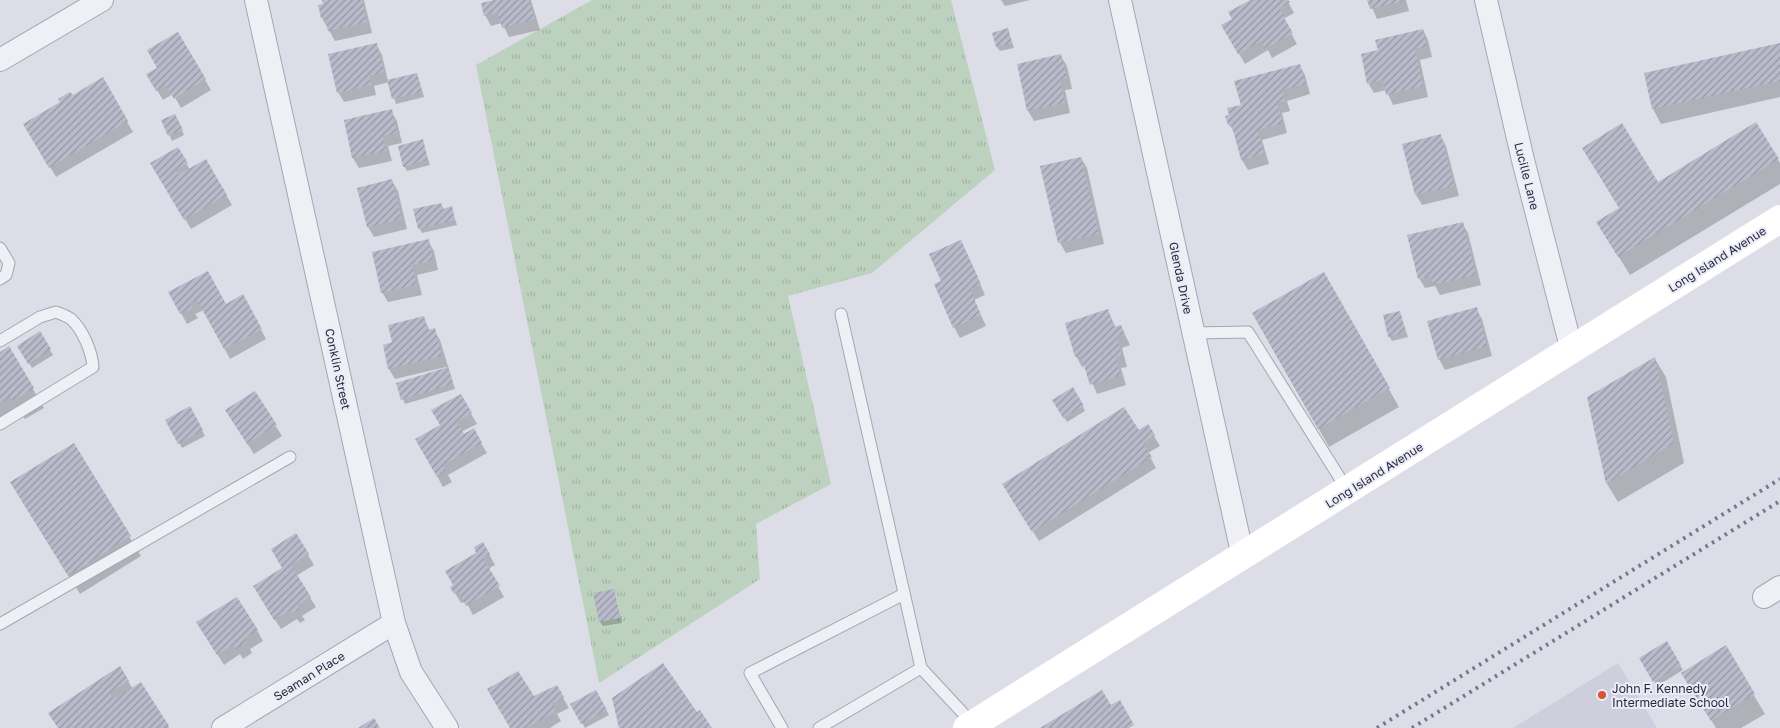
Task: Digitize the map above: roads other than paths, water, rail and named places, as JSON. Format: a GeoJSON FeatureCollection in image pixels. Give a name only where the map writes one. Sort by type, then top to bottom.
{"type":"FeatureCollection","features":[{"type":"Feature","properties":{"kind":"street"},"geometry":{"type":"LineString","coordinates":[[0,60],[102,0]]}},
{"type":"Feature","properties":{"kind":"street","name":"Conklin Street"},"geometry":{"type":"LineString","coordinates":[[256,0],[394,623],[411,672],[447,728]]}},
{"type":"Feature","properties":{"kind":"street","name":"Glenda Drive"},"geometry":{"type":"LineString","coordinates":[[1120,0],[1243,557]]}},
{"type":"Feature","properties":{"kind":"street","name":"Lucille Lane"},"geometry":{"type":"LineString","coordinates":[[1486,0],[1523,160],[1572,351]]}},
{"type":"Feature","properties":{"kind":"street","name":"Long Island Avenue"},"geometry":{"type":"LineString","coordinates":[[970,726],[1780,220]]}},
{"type":"Feature","properties":{"kind":"street","name":"Seaman Place"},"geometry":{"type":"LineString","coordinates":[[224,728],[394,623]]}},
{"type":"Feature","properties":{"kind":"lane"},"geometry":{"type":"LineString","coordinates":[[0,248],[9,263],[6,275],[0,279]]}},
{"type":"Feature","properties":{"kind":"lane"},"geometry":{"type":"LineString","coordinates":[[0,341],[40,317],[56,312],[71,319],[92,356],[93,367],[0,424]]}},
{"type":"Feature","properties":{"kind":"lane"},"geometry":{"type":"LineString","coordinates":[[841,314],[921,668],[970,726]]}},
{"type":"Feature","properties":{"kind":"lane"},"geometry":{"type":"LineString","coordinates":[[1194,333],[1248,332],[1348,491]]}},
{"type":"Feature","properties":{"kind":"lane"},"geometry":{"type":"LineString","coordinates":[[0,624],[290,458]]}},
{"type":"Feature","properties":{"kind":"lane"},"geometry":{"type":"LineString","coordinates":[[782,728],[750,673],[904,594]]}},
{"type":"Feature","properties":{"kind":"lane"},"geometry":{"type":"LineString","coordinates":[[819,728],[921,668]]}},
{"type":"Feature","properties":{"kind":"railway"},"geometry":{"type":"LineString","coordinates":[[1377,728],[1780,479]]}},
{"type":"Feature","properties":{"kind":"railway"},"geometry":{"type":"LineString","coordinates":[[1412,728],[1780,501]]}},
{"type":"Feature","properties":{"kind":"place","name":"John F. Kennedy Intermediate School"},"geometry":{"type":"Point","coordinates":[1602,695]}}]}
